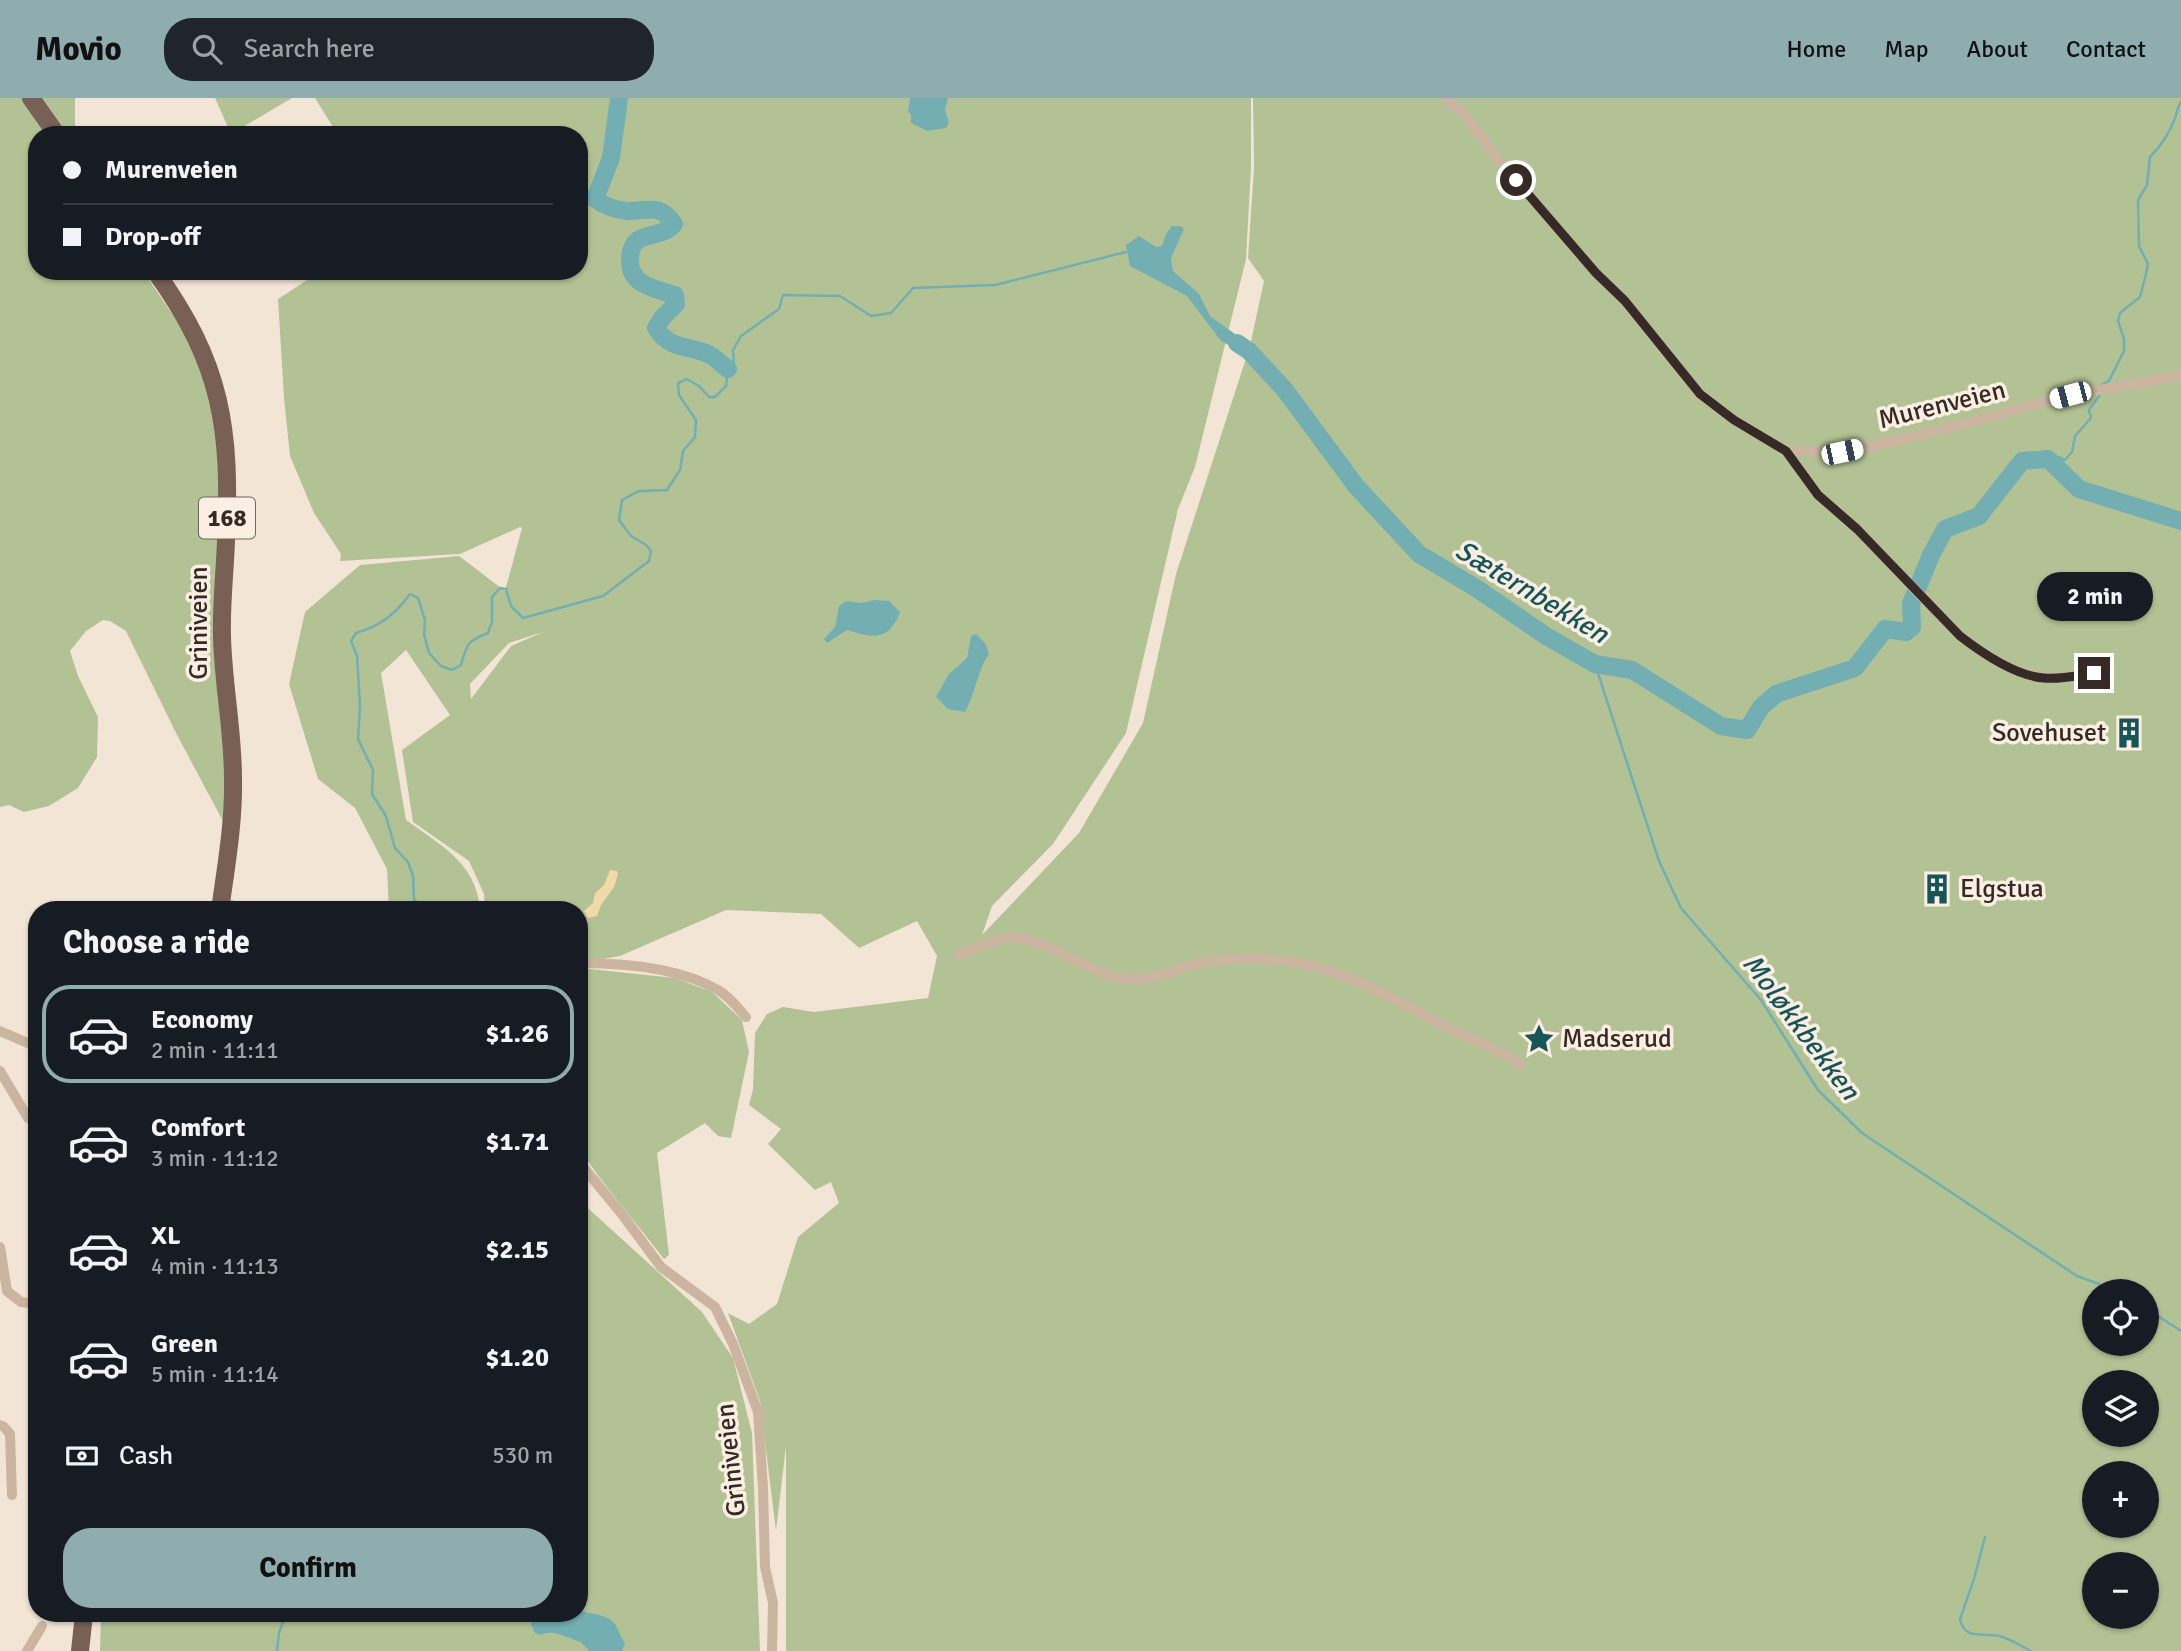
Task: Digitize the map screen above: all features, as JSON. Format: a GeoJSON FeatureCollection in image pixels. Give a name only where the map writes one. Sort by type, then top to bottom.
{"type":"FeatureCollection","features":[{"type":"Feature","properties":{"kind":"main road"},"geometry":{"type":"LineString","coordinates":[[31,98],[51,126]]}},
{"type":"Feature","properties":{"kind":"main road","name":"Griniveien"},"geometry":{"type":"LineString","coordinates":[[161,280],[196,336],[211,373],[222,416],[228,495],[222,632],[233,781],[230,901]]}},
{"type":"Feature","properties":{"kind":"main road"},"geometry":{"type":"LineString","coordinates":[[80,1651],[83,1622]]}},
{"type":"Feature","properties":{"kind":"street","name":"Murenveien"},"geometry":{"type":"LineString","coordinates":[[1445,98],[1465,115],[1501,163],[1596,273],[1625,301],[1700,394],[1734,420],[1786,451],[1842,452],[1934,432],[2070,395],[2181,376]]}},
{"type":"Feature","properties":{"kind":"street"},"geometry":{"type":"LineString","coordinates":[[1786,451],[1818,495],[1874,546],[1948,624],[1978,650],[2013,669],[2044,678],[2094,673]]}},
{"type":"Feature","properties":{"kind":"street"},"geometry":{"type":"LineString","coordinates":[[959,955],[988,943],[1011,938],[1033,942],[1101,973],[1127,979],[1152,979],[1201,962],[1234,959],[1300,962],[1335,971],[1493,1047],[1521,1065]]}},
{"type":"Feature","properties":{"kind":"street"},"geometry":{"type":"LineString","coordinates":[[588,963],[627,965],[672,973],[719,990],[746,1017]]}},
{"type":"Feature","properties":{"kind":"street"},"geometry":{"type":"LineString","coordinates":[[0,1031],[28,1043]]}},
{"type":"Feature","properties":{"kind":"street"},"geometry":{"type":"LineString","coordinates":[[0,1071],[28,1118]]}},
{"type":"Feature","properties":{"kind":"street","name":"Griniveien"},"geometry":{"type":"LineString","coordinates":[[588,1173],[661,1267],[715,1307],[733,1344],[758,1412],[765,1567],[773,1603],[772,1651]]}},
{"type":"Feature","properties":{"kind":"street"},"geometry":{"type":"LineString","coordinates":[[0,1247],[7,1291],[21,1302],[28,1303]]}},
{"type":"Feature","properties":{"kind":"street"},"geometry":{"type":"LineString","coordinates":[[0,1425],[10,1434],[12,1495]]}},
{"type":"Feature","properties":{"kind":"street"},"geometry":{"type":"LineString","coordinates":[[27,1651],[42,1626]]}},
{"type":"Feature","properties":{"kind":"green space"},"geometry":{"type":"Polygon","coordinates":[[[0,98],[25,98],[44,126],[28,126],[28,280],[149,280],[190,340],[219,406],[228,747],[224,823],[126,631],[110,621],[103,620],[86,631],[70,651],[78,676],[98,717],[97,757],[78,788],[49,806],[24,812],[9,805],[0,807],[0,98]]]}},
{"type":"Feature","properties":{"kind":"green space"},"geometry":{"type":"Polygon","coordinates":[[[39,98],[75,98],[75,126],[59,126],[39,98]]]}},
{"type":"Feature","properties":{"kind":"green space"},"geometry":{"type":"Polygon","coordinates":[[[215,98],[292,98],[245,126],[227,126],[215,98]]]}},
{"type":"Feature","properties":{"kind":"green space"},"geometry":{"type":"Polygon","coordinates":[[[315,98],[1251,98],[1251,168],[1246,259],[1195,467],[1178,509],[1126,733],[1053,844],[992,906],[982,935],[1079,833],[1143,723],[1176,574],[1250,346],[1264,281],[1248,258],[1254,168],[1253,98],[2181,98],[2181,1651],[786,1651],[786,1446],[776,1531],[760,1401],[728,1313],[749,1324],[777,1304],[798,1237],[839,1203],[831,1182],[815,1190],[768,1144],[781,1129],[749,1105],[753,1089],[755,1033],[767,1014],[783,1007],[814,1012],[928,998],[937,956],[917,921],[859,948],[821,914],[726,910],[620,956],[588,961],[588,901],[484,901],[484,894],[469,861],[413,822],[402,750],[450,715],[406,650],[381,673],[406,820],[444,847],[464,867],[472,880],[478,901],[389,901],[387,869],[355,808],[318,779],[289,684],[305,612],[360,565],[459,556],[505,591],[522,528],[460,554],[340,561],[341,554],[314,513],[290,456],[278,299],[307,280],[588,280],[588,126],[332,126],[315,98]],[[543,632],[509,643],[470,684],[471,699],[511,646],[543,632]]]}},
{"type":"Feature","properties":{"kind":"green space"},"geometry":{"type":"Polygon","coordinates":[[[588,969],[675,978],[712,992],[742,1020],[749,1052],[731,1138],[718,1136],[705,1123],[657,1153],[669,1255],[664,1259],[588,1161],[588,969]]]}},
{"type":"Feature","properties":{"kind":"green space"},"geometry":{"type":"Polygon","coordinates":[[[588,1208],[702,1312],[733,1358],[752,1433],[760,1651],[100,1651],[101,1622],[588,1622],[588,1208]]]}},
{"type":"Feature","properties":{"kind":"sand"},"geometry":{"type":"Polygon","coordinates":[[[610,870],[617,871],[614,887],[601,905],[597,916],[588,918],[588,907],[593,903],[595,893],[604,885],[610,870]]]}},
{"type":"Feature","properties":{"kind":"water"},"geometry":{"type":"Polygon","coordinates":[[[910,98],[948,98],[945,110],[949,123],[946,128],[927,131],[911,123],[911,114],[908,112],[910,98]]]}},
{"type":"Feature","properties":{"kind":"water"},"geometry":{"type":"Polygon","coordinates":[[[1172,226],[1184,229],[1171,258],[1173,271],[1199,294],[1210,316],[1239,337],[1236,349],[1221,341],[1187,296],[1130,266],[1126,245],[1139,236],[1156,247],[1162,246],[1172,226]]]}},
{"type":"Feature","properties":{"kind":"water"},"geometry":{"type":"Polygon","coordinates":[[[874,600],[889,601],[900,612],[891,629],[872,636],[847,630],[827,643],[824,639],[835,627],[839,606],[846,601],[862,603],[874,600]]]}},
{"type":"Feature","properties":{"kind":"water"},"geometry":{"type":"Polygon","coordinates":[[[976,634],[985,643],[989,654],[965,712],[948,709],[936,697],[949,674],[967,658],[971,636],[976,634]]]}},
{"type":"Feature","properties":{"kind":"water"},"geometry":{"type":"Polygon","coordinates":[[[588,1612],[613,1622],[625,1642],[622,1651],[589,1651],[581,1642],[561,1635],[535,1633],[531,1622],[588,1622],[588,1612]]]}},
{"type":"Feature","properties":{"kind":"waterway"},"geometry":{"type":"LineString","coordinates":[[619,98],[611,158],[595,199],[615,209],[654,210],[669,217],[674,224],[671,228],[642,238],[634,244],[630,254],[631,268],[634,275],[645,285],[675,295],[676,304],[656,328],[662,336],[674,344],[710,355],[728,369]]}},
{"type":"Feature","properties":{"kind":"waterway"},"geometry":{"type":"LineString","coordinates":[[2101,385],[2109,381],[2124,351],[2124,339],[2118,321],[2120,313],[2140,297],[2146,274],[2148,264],[2139,246],[2138,200],[2147,185],[2150,157],[2168,134],[2181,102]]}},
{"type":"Feature","properties":{"kind":"waterway"},"geometry":{"type":"LineString","coordinates":[[415,901],[413,876],[408,862],[395,848],[386,816],[372,794],[373,770],[358,739],[360,706],[357,656],[351,641],[356,633],[386,619],[410,594],[418,598],[425,620],[424,634],[429,653],[441,666],[452,670],[461,665],[472,641],[488,633],[492,622],[492,597],[500,588],[506,589],[511,606],[523,618],[603,596],[649,561],[651,551],[631,536],[619,520],[622,500],[639,491],[667,490],[680,470],[683,451],[695,437],[696,420],[679,395],[678,383],[687,379],[699,386],[709,397],[715,397],[726,386],[728,369],[734,368],[733,350],[741,336],[779,309],[783,295],[840,296],[871,316],[891,313],[913,288],[995,285],[1126,252]]}},
{"type":"Feature","properties":{"kind":"waterway","name":"Sæternbekken"},"geometry":{"type":"LineString","coordinates":[[1237,343],[1249,351],[1285,390],[1356,486],[1419,554],[1476,588],[1546,636],[1595,664],[1632,670],[1721,726],[1747,730],[1761,707],[1776,694],[1855,668],[1885,629],[1906,632],[1912,627],[1911,604],[1945,529],[1979,516],[2022,461],[2048,459],[2079,489],[2181,521]]}},
{"type":"Feature","properties":{"kind":"waterway"},"geometry":{"type":"LineString","coordinates":[[2048,459],[2058,457],[2065,460],[2072,452],[2075,436],[2091,418],[2089,410],[2100,395]]}},
{"type":"Feature","properties":{"kind":"waterway","name":"Moløkkbekken"},"geometry":{"type":"LineString","coordinates":[[1595,664],[1659,861],[1681,908],[1761,1000],[1818,1090],[1862,1133],[2085,1279]]}},
{"type":"Feature","properties":{"kind":"waterway","name":"Moløkkbekken"},"geometry":{"type":"LineString","coordinates":[[2159,1317],[2181,1331]]}},
{"type":"Feature","properties":{"kind":"waterway"},"geometry":{"type":"LineString","coordinates":[[1985,1537],[1960,1619],[1962,1626],[1970,1633],[2003,1637],[2031,1651]]}},
{"type":"Feature","properties":{"kind":"waterway"},"geometry":{"type":"LineString","coordinates":[[277,1651],[283,1622]]}},
{"type":"Feature","properties":{"kind":"place","name":"Sovehuset"},"geometry":{"type":"Point","coordinates":[2129,733]}},
{"type":"Feature","properties":{"kind":"place","name":"Elgstua"},"geometry":{"type":"Point","coordinates":[1937,889]}},
{"type":"Feature","properties":{"kind":"place","name":"Madserud"},"geometry":{"type":"Point","coordinates":[1539,1039]}},
{"type":"Feature","properties":{"kind":"route"},"geometry":{"type":"LineString","coordinates":[[1516,180],[1596,273],[1625,301],[1700,394],[1734,420],[1786,451],[1818,495],[1857,529],[1960,636],[1978,650],[2013,669],[2044,678],[2094,673]]}}]}
